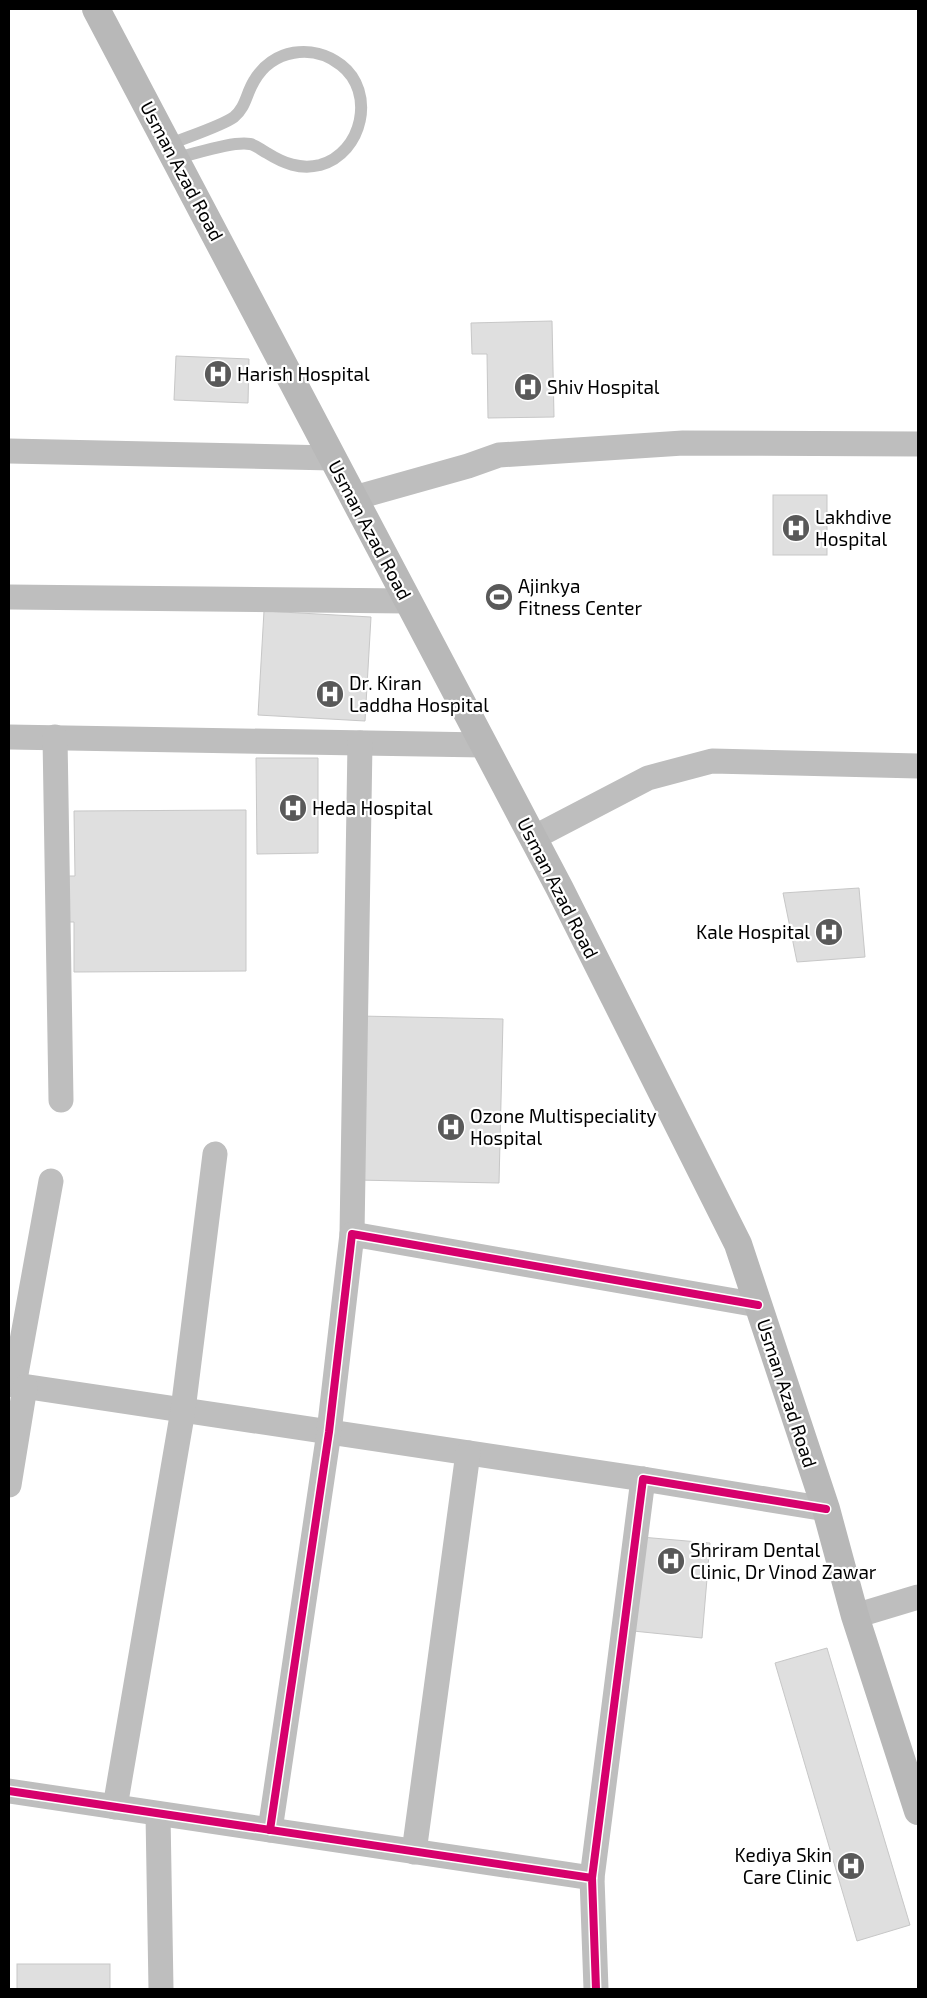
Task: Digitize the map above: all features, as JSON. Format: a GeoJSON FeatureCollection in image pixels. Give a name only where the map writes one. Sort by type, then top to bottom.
{"type":"FeatureCollection","features":[{"type":"Feature","properties":{"kind":"main road","name":"Usman Azad Road"},"geometry":{"type":"LineString","coordinates":[[96,9],[533,838],[738,1244],[826,1509],[855,1616],[918,1811]]}},
{"type":"Feature","properties":{"kind":"street"},"geometry":{"type":"LineString","coordinates":[[354,498],[468,466],[499,455],[683,443],[918,444]]}},
{"type":"Feature","properties":{"kind":"street"},"geometry":{"type":"LineString","coordinates":[[9,451],[332,458]]}},
{"type":"Feature","properties":{"kind":"street"},"geometry":{"type":"LineString","coordinates":[[9,597],[408,602]]}},
{"type":"Feature","properties":{"kind":"street"},"geometry":{"type":"LineString","coordinates":[[9,736],[484,745]]}},
{"type":"Feature","properties":{"kind":"street"},"geometry":{"type":"LineString","coordinates":[[56,737],[61,1100]]}},
{"type":"Feature","properties":{"kind":"street"},"geometry":{"type":"LineString","coordinates":[[270,1830],[329,1432],[352,1234],[360,743]]}},
{"type":"Feature","properties":{"kind":"street"},"geometry":{"type":"LineString","coordinates":[[533,838],[648,778],[712,761],[918,766]]}},
{"type":"Feature","properties":{"kind":"street"},"geometry":{"type":"LineString","coordinates":[[115,1807],[183,1410],[215,1154]]}},
{"type":"Feature","properties":{"kind":"street"},"geometry":{"type":"LineString","coordinates":[[9,1485],[16,1385],[51,1181]]}},
{"type":"Feature","properties":{"kind":"street"},"geometry":{"type":"LineString","coordinates":[[352,1234],[758,1305]]}},
{"type":"Feature","properties":{"kind":"street"},"geometry":{"type":"LineString","coordinates":[[16,1385],[643,1479],[826,1509]]}},
{"type":"Feature","properties":{"kind":"street"},"geometry":{"type":"LineString","coordinates":[[414,1852],[468,1453]]}},
{"type":"Feature","properties":{"kind":"street"},"geometry":{"type":"LineString","coordinates":[[596,1989],[592,1878],[643,1479]]}},
{"type":"Feature","properties":{"kind":"street"},"geometry":{"type":"LineString","coordinates":[[855,1616],[918,1597]]}},
{"type":"Feature","properties":{"kind":"street"},"geometry":{"type":"LineString","coordinates":[[9,1791],[592,1878]]}},
{"type":"Feature","properties":{"kind":"street"},"geometry":{"type":"LineString","coordinates":[[158,1814],[161,1989]]}},
{"type":"Feature","properties":{"kind":"lane"},"geometry":{"type":"LineString","coordinates":[[297,51],[316,52],[333,58],[348,70],[358,86],[362,105],[360,124],[352,142],[338,156],[321,165],[302,167],[283,163],[253,144],[241,143],[172,151],[232,118],[241,111],[258,74],[279,56],[297,51]]}},
{"type":"Feature","properties":{"kind":"building"},"geometry":{"type":"Polygon","coordinates":[[[552,321],[554,417],[488,418],[487,354],[472,354],[471,323],[552,321]]]}},
{"type":"Feature","properties":{"kind":"building"},"geometry":{"type":"Polygon","coordinates":[[[176,356],[249,359],[248,403],[174,400],[176,356]]]}},
{"type":"Feature","properties":{"kind":"building"},"geometry":{"type":"Polygon","coordinates":[[[773,495],[827,495],[827,555],[773,555],[773,495]]]}},
{"type":"Feature","properties":{"kind":"building"},"geometry":{"type":"Polygon","coordinates":[[[264,611],[371,617],[365,721],[258,715],[264,611]]]}},
{"type":"Feature","properties":{"kind":"building"},"geometry":{"type":"Polygon","coordinates":[[[256,758],[318,758],[318,853],[257,854],[256,758]]]}},
{"type":"Feature","properties":{"kind":"building"},"geometry":{"type":"Polygon","coordinates":[[[246,810],[246,971],[74,972],[74,922],[68,922],[67,876],[75,876],[74,811],[246,810]]]}},
{"type":"Feature","properties":{"kind":"building"},"geometry":{"type":"Polygon","coordinates":[[[859,888],[865,957],[797,962],[783,893],[859,888]]]}},
{"type":"Feature","properties":{"kind":"building"},"geometry":{"type":"Polygon","coordinates":[[[360,1016],[503,1019],[499,1183],[357,1180],[360,1016]]]}},
{"type":"Feature","properties":{"kind":"building"},"geometry":{"type":"Polygon","coordinates":[[[641,1537],[710,1543],[702,1638],[633,1631],[641,1537]]]}},
{"type":"Feature","properties":{"kind":"building"},"geometry":{"type":"Polygon","coordinates":[[[827,1648],[910,1925],[857,1941],[775,1663],[827,1648]]]}},
{"type":"Feature","properties":{"kind":"building"},"geometry":{"type":"Polygon","coordinates":[[[17,1964],[110,1964],[110,1989],[17,1989],[17,1964]]]}},
{"type":"Feature","properties":{"kind":"cycle path"},"geometry":{"type":"LineString","coordinates":[[270,1830],[329,1432],[352,1234],[758,1305]]}},
{"type":"Feature","properties":{"kind":"cycle path"},"geometry":{"type":"LineString","coordinates":[[592,1878],[643,1479],[826,1509]]}},
{"type":"Feature","properties":{"kind":"cycle path"},"geometry":{"type":"LineString","coordinates":[[9,1791],[592,1878],[596,1989]]}},
{"type":"Feature","properties":{"kind":"place","name":"Harish Hospital"},"geometry":{"type":"Point","coordinates":[218,374]}},
{"type":"Feature","properties":{"kind":"place","name":"Shiv Hospital"},"geometry":{"type":"Point","coordinates":[528,387]}},
{"type":"Feature","properties":{"kind":"place","name":"Lakhdive Hospital"},"geometry":{"type":"Point","coordinates":[796,528]}},
{"type":"Feature","properties":{"kind":"place","name":"Ajinkya Fitness Center"},"geometry":{"type":"Point","coordinates":[499,597]}},
{"type":"Feature","properties":{"kind":"place","name":"Dr. Kiran Laddha Hospital"},"geometry":{"type":"Point","coordinates":[330,694]}},
{"type":"Feature","properties":{"kind":"place","name":"Heda Hospital"},"geometry":{"type":"Point","coordinates":[293,808]}},
{"type":"Feature","properties":{"kind":"place","name":"Kale Hospital"},"geometry":{"type":"Point","coordinates":[829,932]}},
{"type":"Feature","properties":{"kind":"place","name":"Ozone Multispeciality Hospital"},"geometry":{"type":"Point","coordinates":[451,1127]}},
{"type":"Feature","properties":{"kind":"place","name":"Shriram Dental Clinic, Dr Vinod Zawar"},"geometry":{"type":"Point","coordinates":[671,1561]}},
{"type":"Feature","properties":{"kind":"place","name":"Kediya Skin Care Clinic"},"geometry":{"type":"Point","coordinates":[851,1866]}}]}
